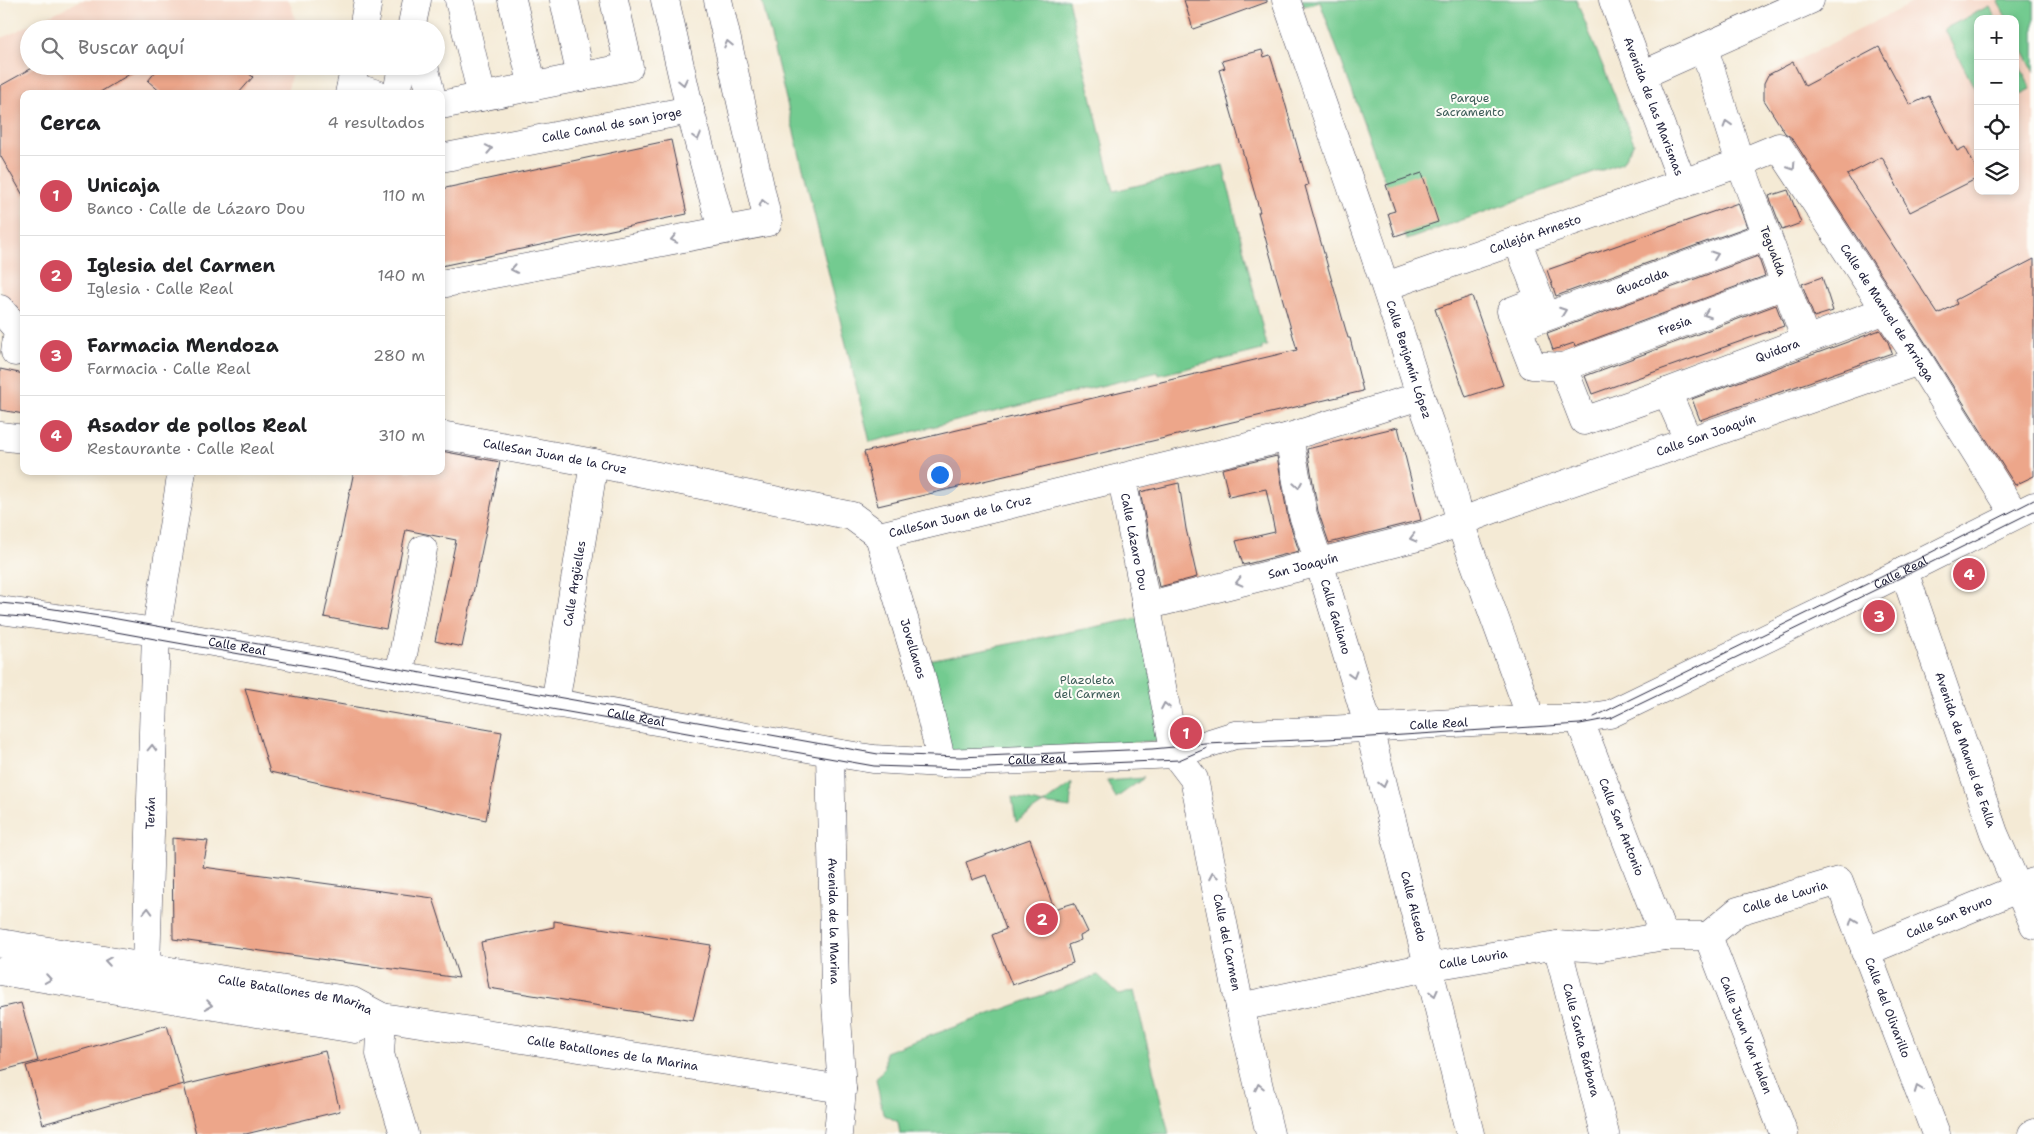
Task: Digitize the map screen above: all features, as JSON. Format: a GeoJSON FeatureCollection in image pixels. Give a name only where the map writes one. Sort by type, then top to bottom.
{"type":"FeatureCollection","features":[{"type":"Feature","properties":{"kind":"street"},"geometry":{"type":"LineString","coordinates":[[365,20],[368,0]]}},
{"type":"Feature","properties":{"kind":"street"},"geometry":{"type":"LineString","coordinates":[[413,20],[417,0]]}},
{"type":"Feature","properties":{"kind":"street"},"geometry":{"type":"LineString","coordinates":[[459,0],[482,97]]}},
{"type":"Feature","properties":{"kind":"street"},"geometry":{"type":"LineString","coordinates":[[512,0],[533,87]]}},
{"type":"Feature","properties":{"kind":"street"},"geometry":{"type":"LineString","coordinates":[[564,0],[581,77]]}},
{"type":"Feature","properties":{"kind":"street"},"geometry":{"type":"LineString","coordinates":[[445,104],[629,67],[614,0]]}},
{"type":"Feature","properties":{"kind":"street"},"geometry":{"type":"LineString","coordinates":[[664,0],[690,110]]}},
{"type":"Feature","properties":{"kind":"street"},"geometry":{"type":"LineString","coordinates":[[445,283],[768,222],[718,0]]}},
{"type":"Feature","properties":{"kind":"street","name":"Calle Benjamín López"},"geometry":{"type":"LineString","coordinates":[[1286,0],[1386,286],[1420,396],[1455,496],[1460,523],[1526,704],[1527,719]]}},
{"type":"Feature","properties":{"kind":"street","name":"Avenida de las Marismas"},"geometry":{"type":"LineString","coordinates":[[1613,0],[1683,184],[1740,163]]}},
{"type":"Feature","properties":{"kind":"street"},"geometry":{"type":"LineString","coordinates":[[1642,75],[1810,0]]}},
{"type":"Feature","properties":{"kind":"street"},"geometry":{"type":"LineString","coordinates":[[1704,48],[1740,163]]}},
{"type":"Feature","properties":{"kind":"street"},"geometry":{"type":"LineString","coordinates":[[397,90],[400,75]]}},
{"type":"Feature","properties":{"kind":"street"},"geometry":{"type":"LineString","coordinates":[[426,75],[430,90]]}},
{"type":"Feature","properties":{"kind":"street"},"geometry":{"type":"LineString","coordinates":[[352,82],[369,90]]}},
{"type":"Feature","properties":{"kind":"street","name":"Calle Canal de san jorge"},"geometry":{"type":"LineString","coordinates":[[445,157],[690,110],[722,230]]}},
{"type":"Feature","properties":{"kind":"street","name":"Calle de Manuel de Arriaga"},"geometry":{"type":"LineString","coordinates":[[1740,163],[1779,147],[1919,361],[2025,510]]}},
{"type":"Feature","properties":{"kind":"street","name":"Tegualda"},"geometry":{"type":"LineString","coordinates":[[1740,163],[1806,340]]}},
{"type":"Feature","properties":{"kind":"street","name":"Callejón Arnesto"},"geometry":{"type":"LineString","coordinates":[[1386,286],[1683,184]]}},
{"type":"Feature","properties":{"kind":"street","name":"Guacolda"},"geometry":{"type":"LineString","coordinates":[[1517,327],[1767,236]]}},
{"type":"Feature","properties":{"kind":"street"},"geometry":{"type":"LineString","coordinates":[[1517,240],[1540,300],[1511,311],[1532,365],[1563,366]]}},
{"type":"Feature","properties":{"kind":"street","name":"Fresia"},"geometry":{"type":"LineString","coordinates":[[1563,366],[1785,285]]}},
{"type":"Feature","properties":{"kind":"street"},"geometry":{"type":"LineString","coordinates":[[0,309],[18,330],[13,352]]}},
{"type":"Feature","properties":{"kind":"street","name":"Quidora"},"geometry":{"type":"LineString","coordinates":[[1563,366],[1584,421],[1886,310]]}},
{"type":"Feature","properties":{"kind":"street","name":"Calle San Joaquín"},"geometry":{"type":"LineString","coordinates":[[1460,523],[1494,508],[1919,361]]}},
{"type":"Feature","properties":{"kind":"street"},"geometry":{"type":"LineString","coordinates":[[1667,392],[1688,440]]}},
{"type":"Feature","properties":{"kind":"street","name":"CalleSan Juan de la Cruz"},"geometry":{"type":"LineString","coordinates":[[445,436],[594,463],[852,516],[879,536],[1122,479],[1289,437],[1420,396]]}},
{"type":"Feature","properties":{"kind":"street"},"geometry":{"type":"LineString","coordinates":[[0,436],[20,439]]}},
{"type":"Feature","properties":{"kind":"street","name":"Calle Galiano"},"geometry":{"type":"LineString","coordinates":[[1289,437],[1303,515],[1370,732]]}},
{"type":"Feature","properties":{"kind":"street","name":"Calle Argüelles"},"geometry":{"type":"LineString","coordinates":[[555,704],[594,463]]}},
{"type":"Feature","properties":{"kind":"street","name":"Terán"},"geometry":{"type":"LineString","coordinates":[[142,994],[146,967],[156,632],[181,475]]}},
{"type":"Feature","properties":{"kind":"street","name":"Calle Lázaro Dou"},"geometry":{"type":"LineString","coordinates":[[1122,479],[1175,754]]}},
{"type":"Feature","properties":{"kind":"street","name":"Calle Real"},"geometry":{"type":"LineString","coordinates":[[0,610],[156,632],[873,759],[942,763],[1175,754],[1235,735],[1370,732],[1527,719],[1579,719],[1610,714],[2025,510]]}},
{"type":"Feature","properties":{"kind":"street","name":"San Joaquín"},"geometry":{"type":"LineString","coordinates":[[1146,606],[1426,535],[1460,523]]}},
{"type":"Feature","properties":{"kind":"street","name":"Jovellanos"},"geometry":{"type":"LineString","coordinates":[[879,536],[916,661],[942,763]]}},
{"type":"Feature","properties":{"kind":"street"},"geometry":{"type":"LineString","coordinates":[[399,676],[423,549]]}},
{"type":"Feature","properties":{"kind":"street","name":"Avenida de Manuel de Falla"},"geometry":{"type":"LineString","coordinates":[[1904,571],[1994,833],[2026,885],[2034,925]]}},
{"type":"Feature","properties":{"kind":"street","name":"Calle San Antonio"},"geometry":{"type":"LineString","coordinates":[[1579,719],[1664,936]]}},
{"type":"Feature","properties":{"kind":"street","name":"Calle Alsedo"},"geometry":{"type":"LineString","coordinates":[[1370,732],[1470,1134]]}},
{"type":"Feature","properties":{"kind":"street","name":"Avenida de la Marina"},"geometry":{"type":"LineString","coordinates":[[830,752],[835,989],[842,1090],[838,1134]]}},
{"type":"Feature","properties":{"kind":"street","name":"Calle del Carmen"},"geometry":{"type":"LineString","coordinates":[[1175,754],[1194,779],[1240,1007],[1270,1134]]}},
{"type":"Feature","properties":{"kind":"street","name":"Calle de Lauria"},"geometry":{"type":"LineString","coordinates":[[1708,936],[1738,911],[1839,881]]}},
{"type":"Feature","properties":{"kind":"street","name":"Calle del Olivarillo"},"geometry":{"type":"LineString","coordinates":[[1839,881],[1936,1134]]}},
{"type":"Feature","properties":{"kind":"street","name":"Calle San Bruno"},"geometry":{"type":"LineString","coordinates":[[1865,952],[2026,885]]}},
{"type":"Feature","properties":{"kind":"street","name":"Calle Lauria"},"geometry":{"type":"LineString","coordinates":[[1240,1007],[1427,967],[1557,945],[1596,948],[1664,936],[1708,936]]}},
{"type":"Feature","properties":{"kind":"street","name":"Calle Juan Van Halen"},"geometry":{"type":"LineString","coordinates":[[1708,936],[1784,1134]]}},
{"type":"Feature","properties":{"kind":"street","name":"Calle Batallones de Marina"},"geometry":{"type":"LineString","coordinates":[[0,943],[352,1001],[382,1017]]}},
{"type":"Feature","properties":{"kind":"street","name":"Calle Santa Bárbara"},"geometry":{"type":"LineString","coordinates":[[1557,945],[1605,1134]]}},
{"type":"Feature","properties":{"kind":"street","name":"Calle Batallones de Marina"},"geometry":{"type":"LineString","coordinates":[[0,971],[355,1029],[382,1017]]}},
{"type":"Feature","properties":{"kind":"street"},"geometry":{"type":"LineString","coordinates":[[382,1017],[380,1054],[404,1134]]}},
{"type":"Feature","properties":{"kind":"street","name":"Calle Batallones de la Marina"},"geometry":{"type":"LineString","coordinates":[[382,1017],[842,1090]]}},
{"type":"Feature","properties":{"kind":"street","name":"Avenida de la Marina"},"geometry":{"type":"LineString","coordinates":[[842,1090],[856,1134]]}},
{"type":"Feature","properties":{"kind":"shaded area"},"geometry":{"type":"Polygon","coordinates":[[[82,0],[289,0],[296,20],[40,20],[82,0]]]}},
{"type":"Feature","properties":{"kind":"shaded area"},"geometry":{"type":"Polygon","coordinates":[[[1918,0],[2034,0],[2034,476],[2014,486],[1764,100],[1764,83],[1768,75],[1918,0]]]}},
{"type":"Feature","properties":{"kind":"shaded area"},"geometry":{"type":"Polygon","coordinates":[[[20,29],[20,75],[291,75],[288,90],[20,90],[20,316],[14,315],[0,288],[0,39],[20,29]]]}},
{"type":"Feature","properties":{"kind":"green space"},"geometry":{"type":"Polygon","coordinates":[[[1068,0],[1114,191],[1223,165],[1267,346],[1262,347],[1262,350],[1159,375],[1158,372],[870,442],[762,1],[1068,0]]]}},
{"type":"Feature","properties":{"kind":"green space","name":"Parque Sacramento"},"geometry":{"type":"Polygon","coordinates":[[[1302,0],[1576,0],[1634,143],[1622,163],[1406,240],[1320,2],[1304,6],[1302,0]]]}},
{"type":"Feature","properties":{"kind":"green space"},"geometry":{"type":"Polygon","coordinates":[[[2001,0],[2034,0],[2034,72],[2019,44],[2019,15],[2005,15],[1998,2],[2001,0]]]}},
{"type":"Feature","properties":{"kind":"green space"},"geometry":{"type":"Polygon","coordinates":[[[1989,6],[1994,15],[1974,15],[1974,87],[1944,29],[1989,6]]]}},
{"type":"Feature","properties":{"kind":"green space"},"geometry":{"type":"Polygon","coordinates":[[[2019,65],[2031,89],[2019,95],[2019,65]]]}},
{"type":"Feature","properties":{"kind":"green space","name":"Plazoleta del Carmen"},"geometry":{"type":"Polygon","coordinates":[[[1139,618],[1168,740],[945,755],[919,662],[1139,618]]]}},
{"type":"Feature","properties":{"kind":"green space"},"geometry":{"type":"Polygon","coordinates":[[[1144,778],[1116,798],[1107,781],[1144,778]]]}},
{"type":"Feature","properties":{"kind":"green space"},"geometry":{"type":"Polygon","coordinates":[[[1072,783],[1070,808],[1043,804],[1072,783]]]}},
{"type":"Feature","properties":{"kind":"green space"},"geometry":{"type":"Polygon","coordinates":[[[1012,797],[1043,804],[1016,822],[1012,797]]]}},
{"type":"Feature","properties":{"kind":"green space"},"geometry":{"type":"Polygon","coordinates":[[[1098,975],[1119,995],[1134,991],[1169,1134],[900,1134],[898,1122],[883,1114],[876,1079],[885,1067],[885,1052],[1098,975]]]}},
{"type":"Feature","properties":{"kind":"building"},"geometry":{"type":"Polygon","coordinates":[[[1184,0],[1267,0],[1267,2],[1193,29],[1184,0]]]}},
{"type":"Feature","properties":{"kind":"building"},"geometry":{"type":"Polygon","coordinates":[[[1879,47],[1910,105],[1929,96],[1957,151],[1965,147],[1974,164],[1974,180],[1910,212],[1882,157],[1847,175],[1938,314],[1957,304],[1955,300],[2034,259],[2034,476],[2015,485],[1932,353],[1792,138],[1785,133],[1764,100],[1764,83],[1768,75],[1793,62],[1805,86],[1879,47]]]}},
{"type":"Feature","properties":{"kind":"building"},"geometry":{"type":"Polygon","coordinates":[[[1262,50],[1264,57],[1270,55],[1284,99],[1308,185],[1305,186],[1348,338],[1350,338],[1363,391],[878,506],[864,452],[1297,350],[1219,70],[1225,68],[1222,61],[1262,50]]]}},
{"type":"Feature","properties":{"kind":"building"},"geometry":{"type":"Polygon","coordinates":[[[20,75],[128,75],[104,90],[20,90],[20,190],[0,155],[0,86],[20,75]]]}},
{"type":"Feature","properties":{"kind":"building"},"geometry":{"type":"Polygon","coordinates":[[[153,75],[251,75],[253,77],[242,90],[158,90],[148,81],[153,75]]]}},
{"type":"Feature","properties":{"kind":"building"},"geometry":{"type":"Polygon","coordinates":[[[671,140],[687,214],[445,265],[445,188],[671,140]]]}},
{"type":"Feature","properties":{"kind":"building"},"geometry":{"type":"Polygon","coordinates":[[[1422,173],[1438,222],[1395,236],[1388,213],[1395,211],[1386,185],[1422,173]]]}},
{"type":"Feature","properties":{"kind":"building"},"geometry":{"type":"Polygon","coordinates":[[[1788,190],[1801,223],[1782,230],[1769,196],[1788,190]]]}},
{"type":"Feature","properties":{"kind":"building"},"geometry":{"type":"Polygon","coordinates":[[[1738,203],[1747,227],[1556,296],[1547,270],[1738,203]]]}},
{"type":"Feature","properties":{"kind":"building"},"geometry":{"type":"Polygon","coordinates":[[[1758,256],[1765,276],[1575,346],[1574,343],[1553,350],[1547,333],[1758,256]]]}},
{"type":"Feature","properties":{"kind":"building"},"geometry":{"type":"Polygon","coordinates":[[[1822,277],[1833,311],[1814,317],[1802,284],[1822,277]]]}},
{"type":"Feature","properties":{"kind":"building"},"geometry":{"type":"Polygon","coordinates":[[[1472,296],[1503,385],[1466,397],[1435,309],[1472,296]]]}},
{"type":"Feature","properties":{"kind":"building"},"geometry":{"type":"Polygon","coordinates":[[[1776,305],[1784,326],[1592,394],[1585,376],[1776,305]]]}},
{"type":"Feature","properties":{"kind":"building"},"geometry":{"type":"Polygon","coordinates":[[[1880,330],[1888,342],[1892,353],[1700,420],[1692,399],[1880,330]]]}},
{"type":"Feature","properties":{"kind":"building"},"geometry":{"type":"Polygon","coordinates":[[[0,369],[20,373],[20,413],[0,410],[0,369]]]}},
{"type":"Feature","properties":{"kind":"building"},"geometry":{"type":"Polygon","coordinates":[[[1398,427],[1421,520],[1329,543],[1318,511],[1307,449],[1398,427]]]}},
{"type":"Feature","properties":{"kind":"building"},"geometry":{"type":"Polygon","coordinates":[[[445,452],[500,462],[462,647],[435,641],[456,540],[406,530],[386,629],[324,617],[353,475],[445,475],[445,452]]]}},
{"type":"Feature","properties":{"kind":"building"},"geometry":{"type":"Polygon","coordinates":[[[1277,456],[1288,518],[1299,551],[1243,565],[1236,541],[1275,532],[1266,489],[1229,497],[1222,469],[1277,456]]]}},
{"type":"Feature","properties":{"kind":"building"},"geometry":{"type":"Polygon","coordinates":[[[1179,483],[1186,529],[1197,577],[1159,587],[1140,492],[1179,483]]]}},
{"type":"Feature","properties":{"kind":"building"},"geometry":{"type":"Polygon","coordinates":[[[245,688],[502,732],[486,820],[270,772],[245,688]]]}},
{"type":"Feature","properties":{"kind":"building"},"geometry":{"type":"Polygon","coordinates":[[[172,838],[208,841],[203,867],[433,898],[459,978],[173,939],[172,838]]]}},
{"type":"Feature","properties":{"kind":"building"},"geometry":{"type":"Polygon","coordinates":[[[1030,839],[1054,909],[1074,903],[1088,932],[1080,936],[1081,940],[1068,945],[1073,963],[1012,985],[992,935],[1006,929],[986,875],[972,880],[966,862],[1030,839]]]}},
{"type":"Feature","properties":{"kind":"building"},"geometry":{"type":"Polygon","coordinates":[[[554,921],[711,945],[693,1021],[489,988],[481,942],[554,927],[554,921]]]}},
{"type":"Feature","properties":{"kind":"building"},"geometry":{"type":"Polygon","coordinates":[[[21,1003],[38,1061],[0,1071],[0,1008],[21,1003]]]}},
{"type":"Feature","properties":{"kind":"building"},"geometry":{"type":"Polygon","coordinates":[[[167,1025],[184,1084],[43,1124],[26,1066],[167,1025]]]}},
{"type":"Feature","properties":{"kind":"building"},"geometry":{"type":"Polygon","coordinates":[[[325,1051],[340,1111],[246,1134],[196,1134],[184,1085],[325,1051]]]}},
{"type":"Feature","properties":{"kind":"tram line"},"geometry":{"type":"LineString","coordinates":[[1594,717],[1916,560],[2034,500]]}},
{"type":"Feature","properties":{"kind":"tram line"},"geometry":{"type":"LineString","coordinates":[[0,603],[106,617],[878,754],[960,757],[1152,749],[1206,744],[1371,737],[1580,724],[1611,718],[2034,511]]}},
{"type":"Feature","properties":{"kind":"tram line"},"geometry":{"type":"LineString","coordinates":[[0,615],[44,619],[874,766],[964,769],[1179,760],[1207,748]]}},
{"type":"Feature","properties":{"kind":"place","name":"Asador de pollos Real"},"geometry":{"type":"Point","coordinates":[1969,574]}},
{"type":"Feature","properties":{"kind":"place","name":"Farmacia Mendoza"},"geometry":{"type":"Point","coordinates":[1879,616]}},
{"type":"Feature","properties":{"kind":"place","name":"Unicaja"},"geometry":{"type":"Point","coordinates":[1186,733]}},
{"type":"Feature","properties":{"kind":"place","name":"Iglesia del Carmen"},"geometry":{"type":"Point","coordinates":[1042,919]}}]}
